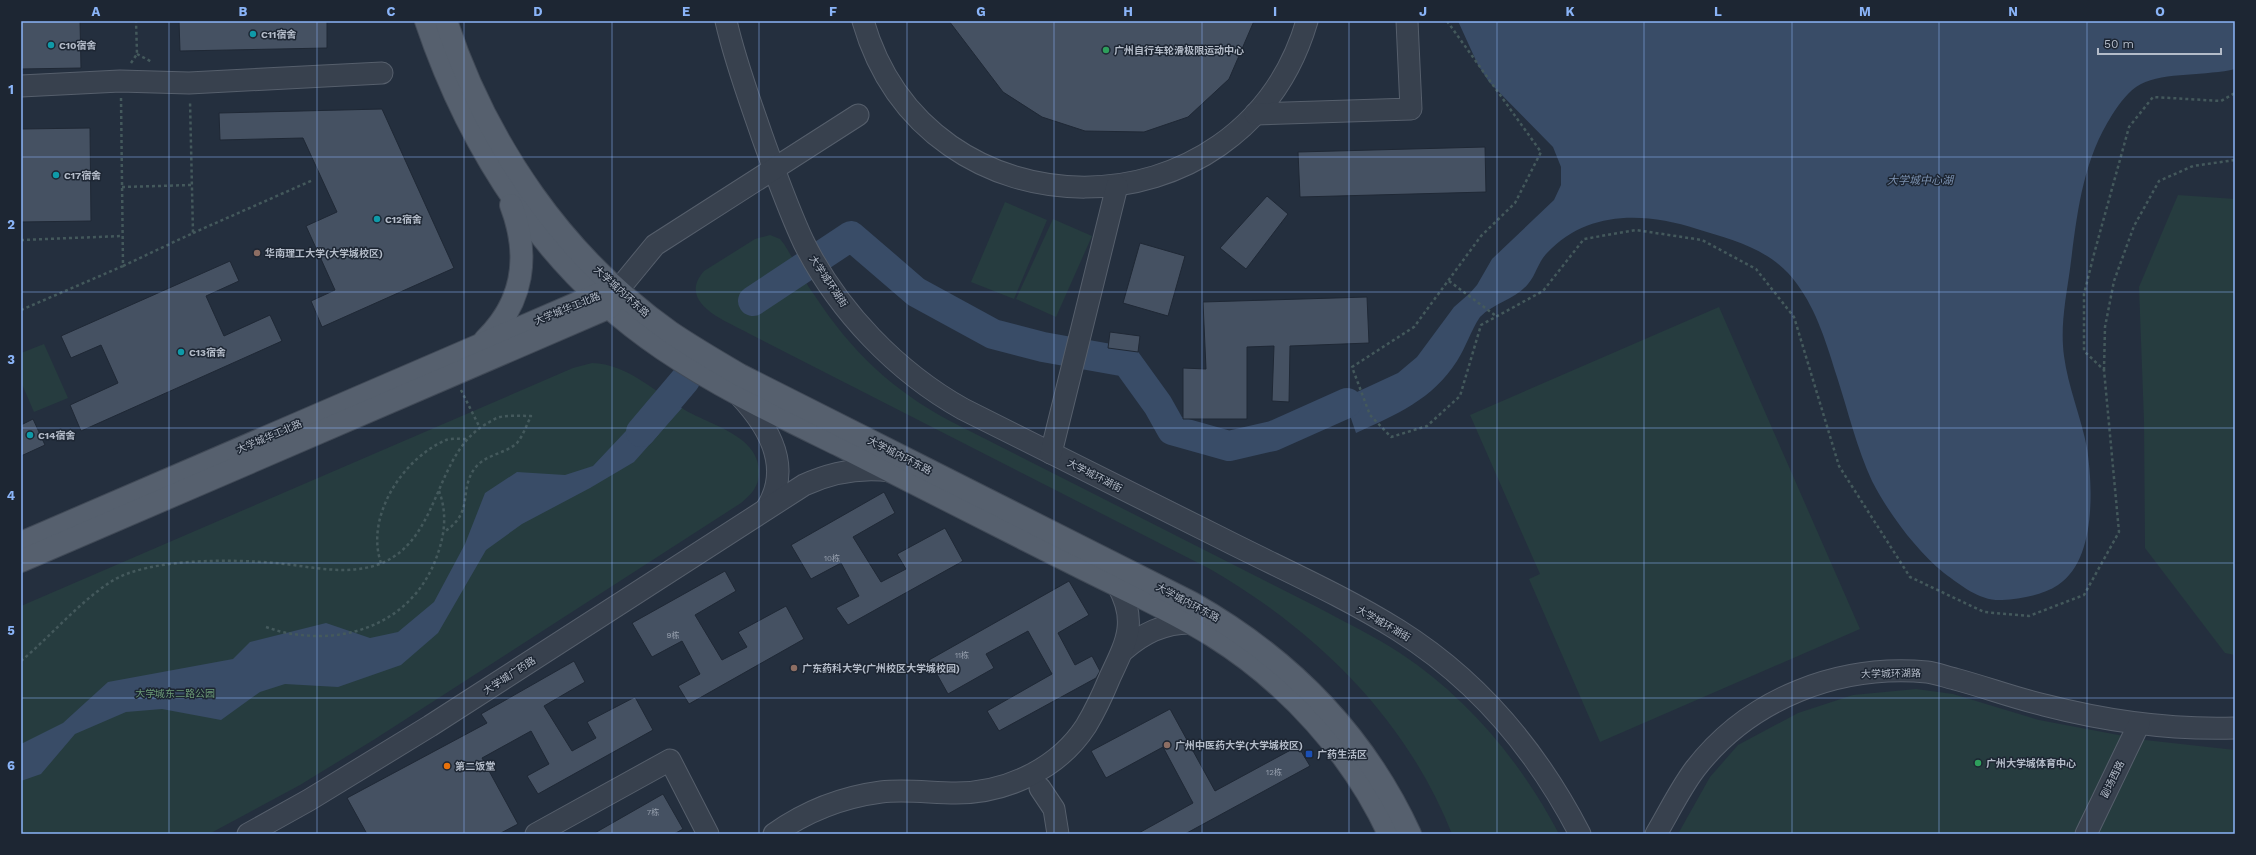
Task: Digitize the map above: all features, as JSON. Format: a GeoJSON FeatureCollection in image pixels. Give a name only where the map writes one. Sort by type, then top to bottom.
{"type":"FeatureCollection","features":[{"type":"Feature","properties":{"kind":"main road","name":"大学城内环东路"},"geometry":{"type":"LineString","coordinates":[[426,21],[441,65],[461,110],[476,140],[506,188],[549,246],[608,297],[659,347],[738,395],[1118,586],[1215,637],[1281,687],[1306,713],[1353,772],[1389,834]]}},
{"type":"Feature","properties":{"kind":"main road","name":"大学城内环东路"},"geometry":{"type":"LineString","coordinates":[[446,21],[458,58],[475,97],[508,158],[536,200],[563,234],[608,297],[670,332],[740,375],[1185,599],[1225,622],[1294,673],[1320,700],[1369,761],[1400,812],[1410,834]]}},
{"type":"Feature","properties":{"kind":"main road"},"geometry":{"type":"LineString","coordinates":[[480,345],[504,319],[512,304],[522,268],[518,230],[506,188]]}},
{"type":"Feature","properties":{"kind":"main road","name":"大学城华工北路"},"geometry":{"type":"LineString","coordinates":[[21,543],[480,345],[608,297]]}},
{"type":"Feature","properties":{"kind":"main road","name":"大学城华工北路"},"geometry":{"type":"LineString","coordinates":[[21,561],[454,375],[608,297]]}},
{"type":"Feature","properties":{"kind":"street","name":"大学城环湖街"},"geometry":{"type":"LineString","coordinates":[[726,21],[740,73],[774,169],[805,243],[822,273],[867,332],[910,374],[937,394],[1051,453],[1323,589],[1397,629],[1420,645],[1470,685],[1512,729],[1545,774],[1580,834]]}},
{"type":"Feature","properties":{"kind":"street"},"geometry":{"type":"LineString","coordinates":[[863,21],[880,63],[901,96],[931,129],[958,150],[993,169],[1030,182],[1074,188],[1117,186],[1153,178],[1189,163],[1227,140],[1255,114],[1285,73],[1300,42],[1307,21]]}},
{"type":"Feature","properties":{"kind":"street"},"geometry":{"type":"LineString","coordinates":[[1255,114],[1411,109],[1407,21]]}},
{"type":"Feature","properties":{"kind":"street"},"geometry":{"type":"LineString","coordinates":[[21,86],[120,81],[189,83],[382,73]]}},
{"type":"Feature","properties":{"kind":"street"},"geometry":{"type":"LineString","coordinates":[[608,297],[655,245],[858,116]]}},
{"type":"Feature","properties":{"kind":"street"},"geometry":{"type":"LineString","coordinates":[[1051,453],[1117,186]]}},
{"type":"Feature","properties":{"kind":"street"},"geometry":{"type":"LineString","coordinates":[[738,395],[764,425],[775,450],[778,464],[778,479],[771,501],[766,509]]}},
{"type":"Feature","properties":{"kind":"street","name":"大学城广药路"},"geometry":{"type":"LineString","coordinates":[[248,834],[309,800],[384,755],[804,485],[829,475],[864,470],[891,471]]}},
{"type":"Feature","properties":{"kind":"street"},"geometry":{"type":"LineString","coordinates":[[774,834],[813,812],[857,797],[881,792],[974,792],[993,790],[1029,776],[1061,754],[1085,727],[1124,650],[1128,633],[1129,616],[1125,600],[1118,586]]}},
{"type":"Feature","properties":{"kind":"street"},"geometry":{"type":"LineString","coordinates":[[1124,650],[1140,638],[1162,627],[1171,624],[1189,623]]}},
{"type":"Feature","properties":{"kind":"street","name":"大学城环湖路"},"geometry":{"type":"LineString","coordinates":[[1656,834],[1679,793],[1696,768],[1726,738],[1752,716],[1783,698],[1811,686],[1852,674],[1887,671],[1928,672],[2044,706],[2139,724],[2205,729],[2235,728]]}},
{"type":"Feature","properties":{"kind":"street","name":"副场西路"},"geometry":{"type":"LineString","coordinates":[[2086,834],[2139,724]]}},
{"type":"Feature","properties":{"kind":"street"},"geometry":{"type":"LineString","coordinates":[[536,834],[670,760],[708,834]]}},
{"type":"Feature","properties":{"kind":"street"},"geometry":{"type":"LineString","coordinates":[[1040,788],[1054,809],[1060,834]]}},
{"type":"Feature","properties":{"kind":"path"},"geometry":{"type":"LineString","coordinates":[[123,266],[120,81],[137,54],[136,21]]}},
{"type":"Feature","properties":{"kind":"path"},"geometry":{"type":"LineString","coordinates":[[1448,21],[1541,152],[1515,203],[1481,236],[1414,327],[1352,367],[1370,415],[1391,437],[1427,426],[1460,396],[1481,324],[1543,291],[1584,238],[1636,230],[1702,240],[1756,268],[1794,317],[1839,466],[1910,577],[1984,612],[2029,616],[2084,595],[2119,532],[2104,370],[2105,327],[2114,281],[2134,226],[2158,181],[2193,166],[2235,160]]}},
{"type":"Feature","properties":{"kind":"path"},"geometry":{"type":"LineString","coordinates":[[137,54],[156,65]]}},
{"type":"Feature","properties":{"kind":"path"},"geometry":{"type":"LineString","coordinates":[[189,83],[193,232]]}},
{"type":"Feature","properties":{"kind":"path"},"geometry":{"type":"LineString","coordinates":[[2104,370],[2084,351],[2084,294],[2129,127],[2153,97],[2221,101],[2235,93]]}},
{"type":"Feature","properties":{"kind":"path"},"geometry":{"type":"LineString","coordinates":[[21,310],[123,266],[193,232],[313,180]]}},
{"type":"Feature","properties":{"kind":"path"},"geometry":{"type":"LineString","coordinates":[[122,187],[192,185]]}},
{"type":"Feature","properties":{"kind":"path"},"geometry":{"type":"LineString","coordinates":[[21,240],[122,236]]}},
{"type":"Feature","properties":{"kind":"path"},"geometry":{"type":"LineString","coordinates":[[1449,281],[1496,316]]}},
{"type":"Feature","properties":{"kind":"path"},"geometry":{"type":"LineString","coordinates":[[454,375],[480,428]]}},
{"type":"Feature","properties":{"kind":"path"},"geometry":{"type":"LineString","coordinates":[[21,661],[82,604],[113,580],[134,571],[200,562],[274,563],[331,570],[349,570],[381,563],[397,556],[416,536],[458,452],[467,439],[480,428],[499,417],[531,416],[516,443],[486,459],[475,468],[469,481],[464,510],[456,524],[444,532]]}},
{"type":"Feature","properties":{"kind":"path"},"geometry":{"type":"LineString","coordinates":[[381,563],[377,552],[379,520],[395,484],[420,457],[432,448],[447,440],[467,439]]}},
{"type":"Feature","properties":{"kind":"path"},"geometry":{"type":"LineString","coordinates":[[266,627],[292,634],[337,636],[377,625],[416,596],[435,564],[444,532],[443,502],[439,491]]}},
{"type":"Feature","properties":{"kind":"green space"},"geometry":{"type":"Polygon","coordinates":[[[2178,195],[2235,199],[2235,655],[2225,653],[2145,548],[2144,421],[2139,287],[2178,195]]]}},
{"type":"Feature","properties":{"kind":"green space"},"geometry":{"type":"Polygon","coordinates":[[[1005,202],[1047,220],[1014,299],[971,282],[1005,202]]]}},
{"type":"Feature","properties":{"kind":"green space"},"geometry":{"type":"Polygon","coordinates":[[[1053,219],[1092,236],[1056,317],[1016,299],[1053,219]]]}},
{"type":"Feature","properties":{"kind":"green space"},"geometry":{"type":"Polygon","coordinates":[[[770,235],[780,239],[784,244],[811,290],[843,335],[874,368],[909,396],[950,421],[1359,629],[1400,653],[1425,671],[1448,690],[1491,733],[1528,782],[1559,834],[1452,834],[1433,792],[1410,752],[1354,681],[1286,620],[1249,593],[1210,569],[728,323],[707,310],[700,302],[696,292],[697,282],[704,271],[755,239],[770,235]]]}},
{"type":"Feature","properties":{"kind":"green space"},"geometry":{"type":"Polygon","coordinates":[[[1719,307],[1860,629],[1600,742],[1529,579],[1540,574],[1470,415],[1719,307]]]}},
{"type":"Feature","properties":{"kind":"green space"},"geometry":{"type":"Polygon","coordinates":[[[44,344],[68,398],[34,412],[21,382],[21,353],[44,344]]]}},
{"type":"Feature","properties":{"kind":"green space","name":"大学城东二路公园"},"geometry":{"type":"Polygon","coordinates":[[[592,363],[618,368],[641,380],[685,410],[731,432],[741,440],[750,448],[756,458],[759,470],[757,485],[752,493],[741,503],[375,739],[300,785],[209,834],[21,834],[21,606],[573,368],[592,363]]]}},
{"type":"Feature","properties":{"kind":"green space","name":"广州大学城体育中心"},"geometry":{"type":"Polygon","coordinates":[[[1916,689],[1953,694],[2039,720],[2145,740],[2235,750],[2235,834],[1678,834],[1710,777],[1738,745],[1798,713],[1853,695],[1916,689]]]}},
{"type":"Feature","properties":{"kind":"water","name":"大学城中心湖"},"geometry":{"type":"Polygon","coordinates":[[[1458,21],[2235,21],[2235,69],[2151,80],[2136,87],[2118,106],[2112,115],[2102,133],[2087,170],[2078,209],[2063,323],[2063,345],[2066,368],[2087,448],[2090,483],[2089,522],[2085,541],[2079,559],[2070,574],[2058,585],[2039,594],[2017,599],[1994,600],[1971,592],[1944,573],[1923,554],[1904,531],[1886,506],[1872,481],[1857,443],[1821,329],[1810,305],[1797,284],[1787,272],[1776,263],[1752,248],[1725,237],[1677,223],[1637,218],[1618,218],[1598,222],[1580,229],[1563,239],[1547,253],[1539,264],[1531,280],[1523,289],[1480,317],[1457,361],[1447,375],[1436,386],[1425,396],[1399,412],[1356,433],[1344,398],[1398,373],[1417,357],[1454,307],[1477,285],[1492,259],[1554,200],[1561,185],[1561,167],[1553,147],[1489,82],[1478,65],[1458,21]]]}},
{"type":"Feature","properties":{"kind":"water"},"geometry":{"type":"Polygon","coordinates":[[[657,398],[682,408],[634,462],[590,488],[522,524],[486,550],[438,633],[401,665],[338,687],[285,684],[260,692],[221,720],[162,709],[126,712],[75,734],[41,774],[21,781],[21,744],[63,723],[108,682],[233,659],[250,642],[326,623],[370,638],[398,632],[434,602],[465,544],[485,493],[517,472],[565,475],[593,466],[657,398]]]}},
{"type":"Feature","properties":{"kind":"building","name":"C10宿舍"},"geometry":{"type":"Polygon","coordinates":[[[21,21],[80,21],[81,68],[21,69],[21,21]]]}},
{"type":"Feature","properties":{"kind":"building","name":"C11宿舍"},"geometry":{"type":"Polygon","coordinates":[[[179,21],[327,21],[327,48],[180,51],[179,21]]]}},
{"type":"Feature","properties":{"kind":"building","name":"广州自行车轮滑极限运动中心"},"geometry":{"type":"Polygon","coordinates":[[[949,21],[1254,21],[1229,79],[1188,117],[1144,132],[1085,131],[1042,117],[1003,92],[949,21]]]}},
{"type":"Feature","properties":{"kind":"building","name":"C12宿舍"},"geometry":{"type":"Polygon","coordinates":[[[382,109],[454,268],[322,327],[311,301],[335,290],[306,226],[337,212],[303,138],[220,140],[219,113],[382,109]]]}},
{"type":"Feature","properties":{"kind":"building","name":"C17宿舍"},"geometry":{"type":"Polygon","coordinates":[[[90,128],[91,221],[21,222],[21,129],[90,128]]]}},
{"type":"Feature","properties":{"kind":"building"},"geometry":{"type":"Polygon","coordinates":[[[1485,147],[1486,192],[1300,197],[1298,152],[1485,147]]]}},
{"type":"Feature","properties":{"kind":"building"},"geometry":{"type":"Polygon","coordinates":[[[1267,196],[1288,214],[1246,269],[1220,248],[1267,196]]]}},
{"type":"Feature","properties":{"kind":"building"},"geometry":{"type":"Polygon","coordinates":[[[1140,243],[1185,256],[1168,316],[1123,303],[1140,243]]]}},
{"type":"Feature","properties":{"kind":"building","name":"C13宿舍"},"geometry":{"type":"Polygon","coordinates":[[[230,261],[239,281],[206,296],[224,336],[270,315],[282,341],[81,431],[70,405],[118,383],[101,345],[71,358],[61,336],[230,261]]]}},
{"type":"Feature","properties":{"kind":"building"},"geometry":{"type":"Polygon","coordinates":[[[1367,297],[1369,343],[1290,346],[1289,402],[1272,401],[1274,346],[1247,347],[1247,419],[1183,419],[1183,368],[1206,369],[1203,302],[1367,297]]]}},
{"type":"Feature","properties":{"kind":"building"},"geometry":{"type":"Polygon","coordinates":[[[1110,332],[1140,336],[1138,352],[1108,348],[1110,332]]]}},
{"type":"Feature","properties":{"kind":"building","name":"C14宿舍"},"geometry":{"type":"Polygon","coordinates":[[[33,419],[45,445],[21,456],[21,425],[33,419]]]}},
{"type":"Feature","properties":{"kind":"building"},"geometry":{"type":"Polygon","coordinates":[[[884,492],[895,513],[853,537],[881,582],[906,569],[897,554],[945,528],[963,561],[848,625],[836,608],[859,596],[841,563],[811,579],[791,545],[884,492]]]}},
{"type":"Feature","properties":{"kind":"building"},"geometry":{"type":"Polygon","coordinates":[[[725,571],[736,591],[695,615],[722,660],[747,647],[738,632],[786,606],[804,639],[689,704],[678,686],[700,674],[682,641],[652,657],[632,623],[725,571]]]}},
{"type":"Feature","properties":{"kind":"building"},"geometry":{"type":"Polygon","coordinates":[[[1069,581],[1089,615],[1058,633],[1075,665],[1092,656],[1100,671],[1096,678],[999,731],[987,711],[1052,674],[1028,631],[986,654],[994,668],[948,694],[929,660],[1069,581]]]}},
{"type":"Feature","properties":{"kind":"building"},"geometry":{"type":"Polygon","coordinates":[[[574,661],[585,682],[544,706],[572,751],[596,738],[587,722],[635,697],[653,730],[538,794],[527,776],[549,764],[531,731],[482,758],[518,824],[499,834],[367,834],[347,798],[487,723],[481,714],[574,661]]]}},
{"type":"Feature","properties":{"kind":"building"},"geometry":{"type":"Polygon","coordinates":[[[1170,709],[1215,791],[1298,746],[1310,766],[1185,834],[1137,834],[1193,803],[1163,747],[1106,778],[1091,751],[1170,709]]]}},
{"type":"Feature","properties":{"kind":"building"},"geometry":{"type":"Polygon","coordinates":[[[663,794],[683,829],[674,834],[593,834],[663,794]]]}},
{"type":"Feature","properties":{"kind":"waterway"},"geometry":{"type":"LineString","coordinates":[[753,301],[851,236],[916,292],[993,334],[1043,347],[1127,362],[1158,405],[1172,430],[1229,446],[1273,436],[1347,403]]}},
{"type":"Feature","properties":{"kind":"waterway"},"geometry":{"type":"LineString","coordinates":[[641,432],[685,380]]}},
{"type":"Feature","properties":{"kind":"place","name":"C11宿舍"},"geometry":{"type":"Point","coordinates":[253,34]}},
{"type":"Feature","properties":{"kind":"place","name":"C10宿舍"},"geometry":{"type":"Point","coordinates":[51,45]}},
{"type":"Feature","properties":{"kind":"place","name":"广州自行车轮滑极限运动中心"},"geometry":{"type":"Point","coordinates":[1106,50]}},
{"type":"Feature","properties":{"kind":"place","name":"C17宿舍"},"geometry":{"type":"Point","coordinates":[56,175]}},
{"type":"Feature","properties":{"kind":"place","name":"C12宿舍"},"geometry":{"type":"Point","coordinates":[377,219]}},
{"type":"Feature","properties":{"kind":"place","name":"华南理工大学(大学城校区)"},"geometry":{"type":"Point","coordinates":[257,253]}},
{"type":"Feature","properties":{"kind":"place","name":"C13宿舍"},"geometry":{"type":"Point","coordinates":[181,352]}},
{"type":"Feature","properties":{"kind":"place","name":"C14宿舍"},"geometry":{"type":"Point","coordinates":[30,435]}},
{"type":"Feature","properties":{"kind":"place","name":"广东药科大学(广州校区大学城校园)"},"geometry":{"type":"Point","coordinates":[794,668]}},
{"type":"Feature","properties":{"kind":"place","name":"广州中医药大学(大学城校区)"},"geometry":{"type":"Point","coordinates":[1167,745]}},
{"type":"Feature","properties":{"kind":"place","name":"广药生活区"},"geometry":{"type":"Point","coordinates":[1309,754]}},
{"type":"Feature","properties":{"kind":"place","name":"广州大学城体育中心"},"geometry":{"type":"Point","coordinates":[1978,763]}},
{"type":"Feature","properties":{"kind":"place","name":"第二饭堂"},"geometry":{"type":"Point","coordinates":[447,766]}}]}
